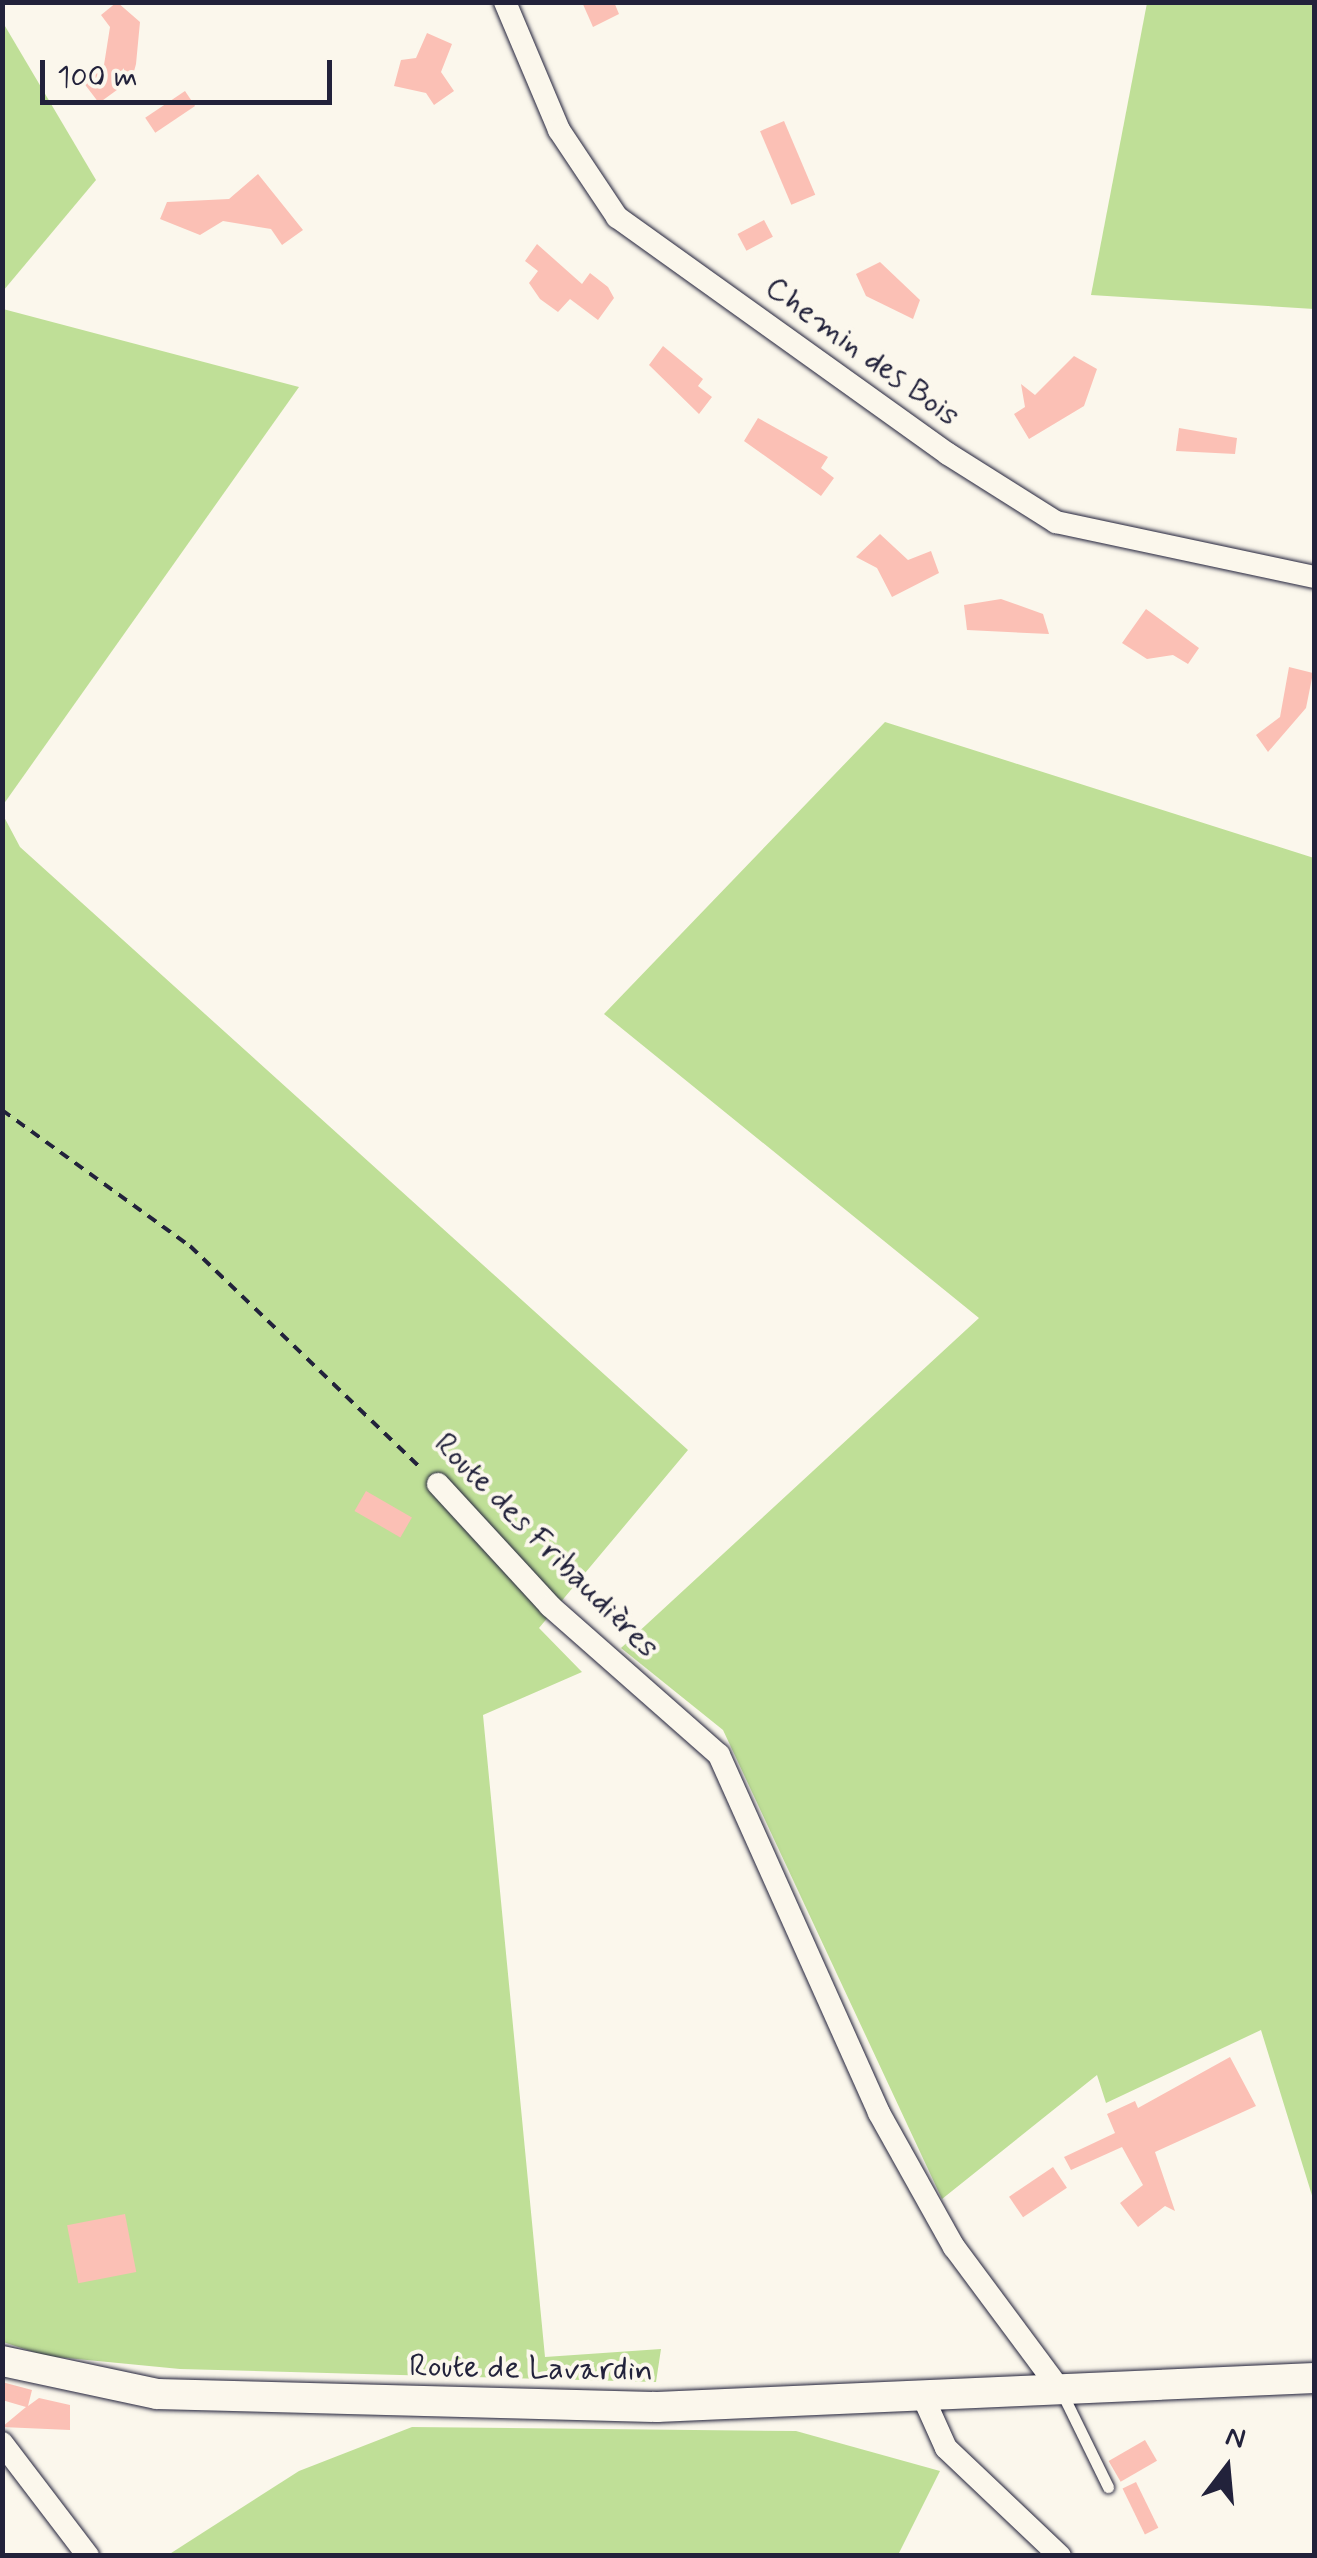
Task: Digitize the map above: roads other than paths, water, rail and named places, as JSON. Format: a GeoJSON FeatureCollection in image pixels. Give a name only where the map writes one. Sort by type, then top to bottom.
{"type":"FeatureCollection","features":[{"type":"Feature","properties":{"kind":"street","name":"Chemin des Bois"},"geometry":{"type":"LineString","coordinates":[[505,2],[559,130],[617,216],[948,454],[1056,522],[1314,577]]}},
{"type":"Feature","properties":{"kind":"street","name":"Route des Fribaudières"},"geometry":{"type":"LineString","coordinates":[[438,1484],[550,1606],[719,1755],[880,2112],[954,2247],[1061,2392]]}},
{"type":"Feature","properties":{"kind":"street","name":"Route de Lavardin"},"geometry":{"type":"LineString","coordinates":[[2,2361],[157,2394],[657,2407],[924,2399],[1314,2378]]}},
{"type":"Feature","properties":{"kind":"street"},"geometry":{"type":"LineString","coordinates":[[924,2399],[946,2448],[1060,2556]]}},
{"type":"Feature","properties":{"kind":"street"},"geometry":{"type":"LineString","coordinates":[[2,2443],[88,2556]]}},
{"type":"Feature","properties":{"kind":"lane"},"geometry":{"type":"LineString","coordinates":[[1061,2392],[1108,2487]]}}]}
